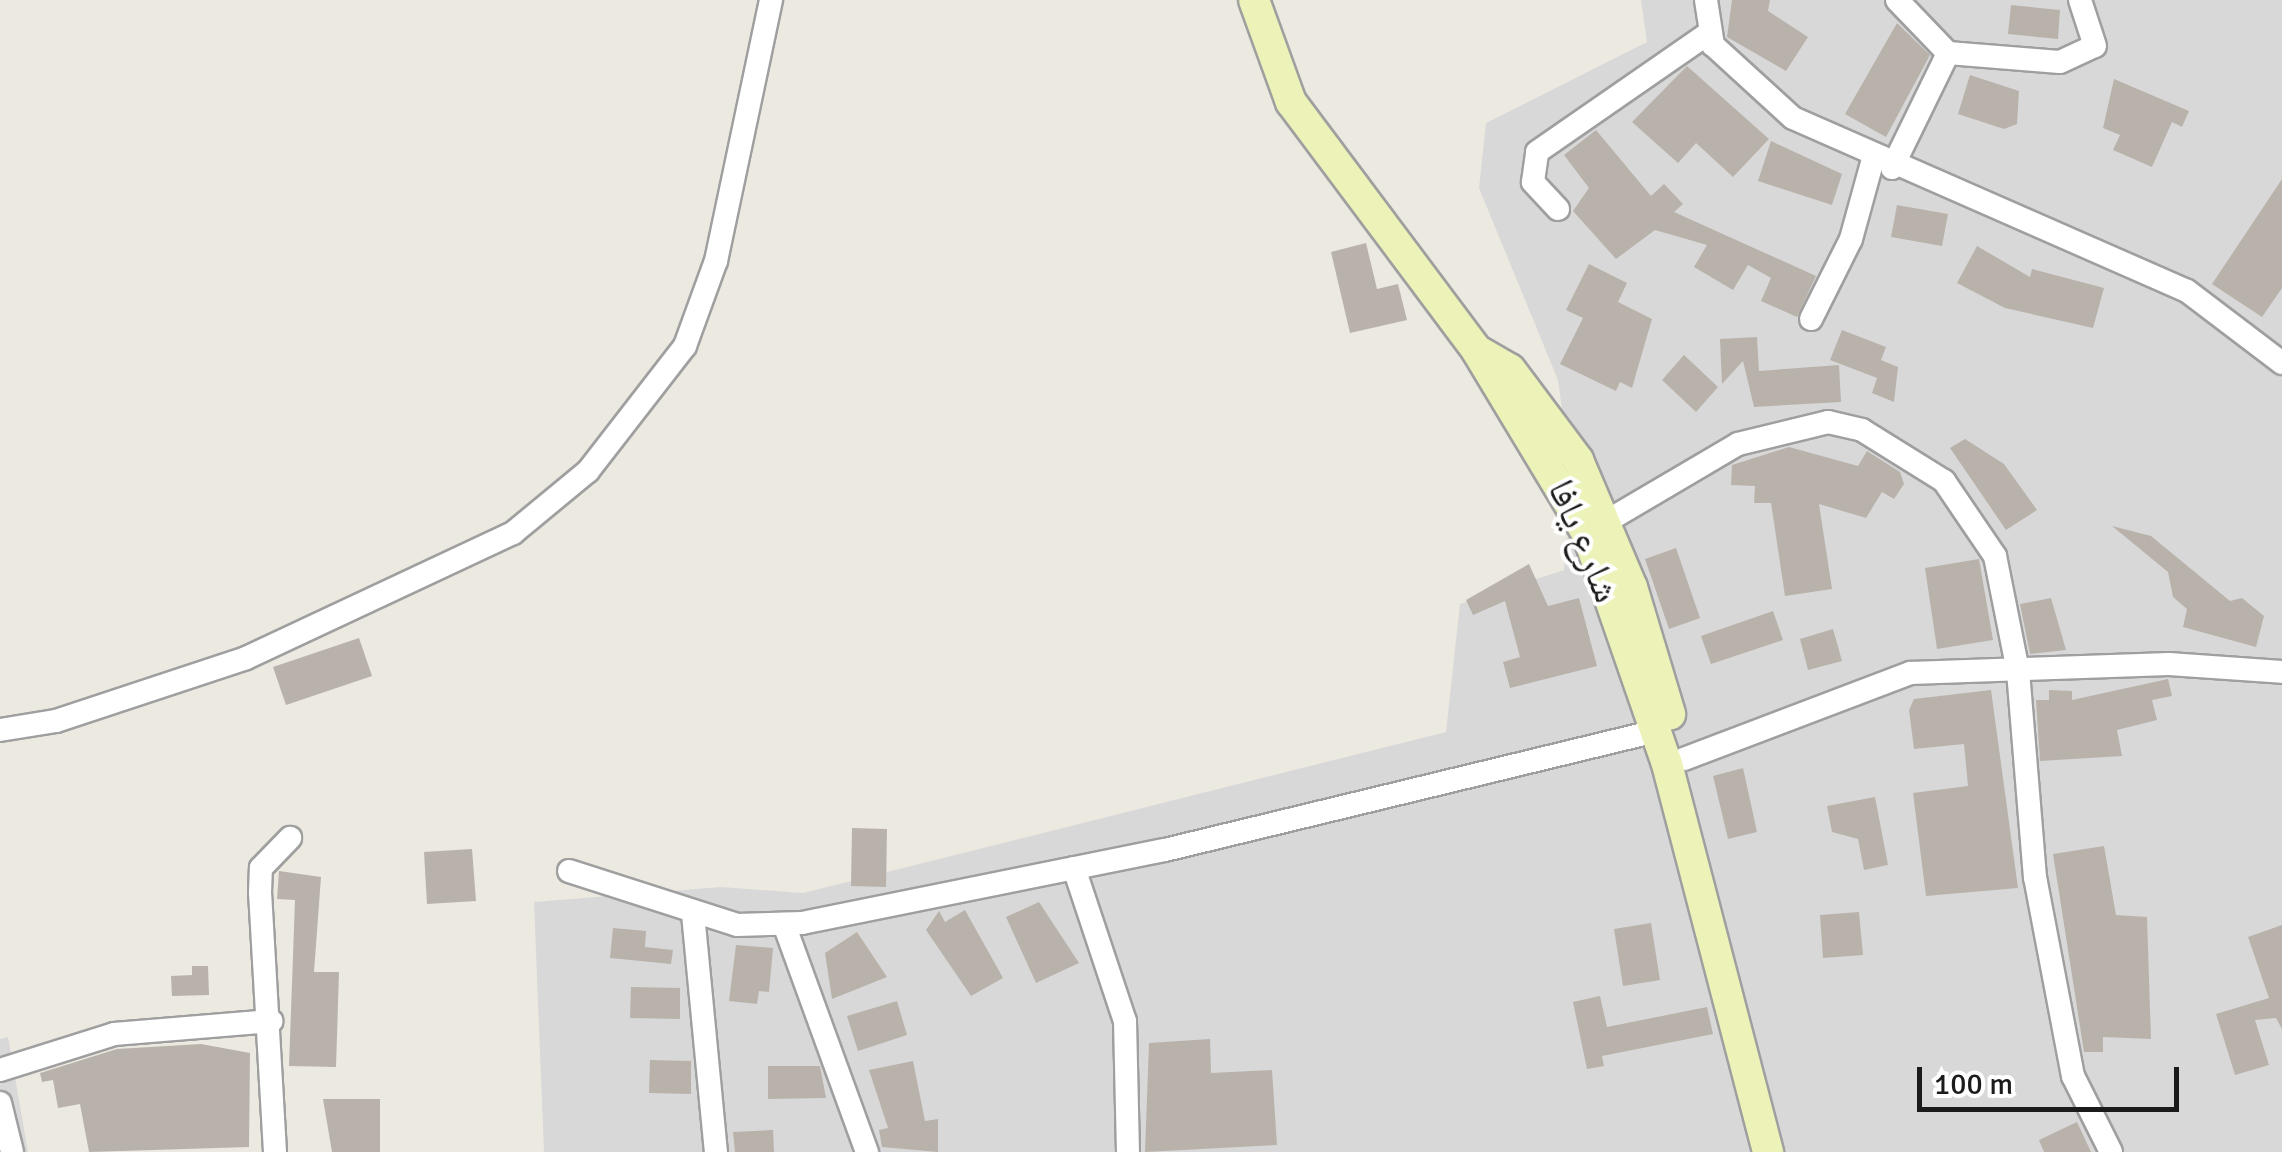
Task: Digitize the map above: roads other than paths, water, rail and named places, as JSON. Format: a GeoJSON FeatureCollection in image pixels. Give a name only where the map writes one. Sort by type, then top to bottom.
{"type":"FeatureCollection","features":[{"type":"Feature","properties":{"kind":"street"},"geometry":{"type":"LineString","coordinates":[[0,730],[56,722],[246,658],[514,533],[588,471],[686,346],[716,261],[771,0]]}},
{"type":"Feature","properties":{"kind":"street","name":"شارع يافا"},"geometry":{"type":"LineString","coordinates":[[1254,0],[1291,102],[1477,351],[1597,527],[1656,731],[1768,1152]]}},
{"type":"Feature","properties":{"kind":"street"},"geometry":{"type":"LineString","coordinates":[[1706,0],[1708,32],[1731,66],[1793,118],[1883,164],[2187,291],[2282,363]]}},
{"type":"Feature","properties":{"kind":"street"},"geometry":{"type":"LineString","coordinates":[[1902,0],[1948,52],[2060,62],[2095,46],[2080,0]]}},
{"type":"Feature","properties":{"kind":"street"},"geometry":{"type":"LineString","coordinates":[[1558,209],[1533,182],[1537,152],[1708,32]]}},
{"type":"Feature","properties":{"kind":"street"},"geometry":{"type":"LineString","coordinates":[[1811,319],[1883,164],[1948,52]]}},
{"type":"Feature","properties":{"kind":"street"},"geometry":{"type":"LineString","coordinates":[[1788,1152],[1684,759],[1597,527],[1738,444],[1828,422],[1862,430],[1944,481],[1996,556],[2018,671],[2035,877],[2066,1040],[2111,1152]]}},
{"type":"Feature","properties":{"kind":"street"},"geometry":{"type":"LineString","coordinates":[[1684,759],[1873,682],[1965,668],[2018,671],[2169,664],[2282,672]]}},
{"type":"Feature","properties":{"kind":"street"},"geometry":{"type":"LineString","coordinates":[[569,871],[694,914],[784,924],[1074,868],[1656,731]]}},
{"type":"Feature","properties":{"kind":"street"},"geometry":{"type":"LineString","coordinates":[[276,1152],[261,868],[290,838]]}},
{"type":"Feature","properties":{"kind":"street"},"geometry":{"type":"LineString","coordinates":[[1074,868],[1125,1021],[1128,1152]]}},
{"type":"Feature","properties":{"kind":"street"},"geometry":{"type":"LineString","coordinates":[[694,914],[716,1152]]}},
{"type":"Feature","properties":{"kind":"street"},"geometry":{"type":"LineString","coordinates":[[784,924],[867,1152]]}},
{"type":"Feature","properties":{"kind":"street"},"geometry":{"type":"LineString","coordinates":[[0,1070],[114,1034],[271,1022]]}},
{"type":"Feature","properties":{"kind":"street"},"geometry":{"type":"LineString","coordinates":[[0,1103],[12,1152]]}}]}
